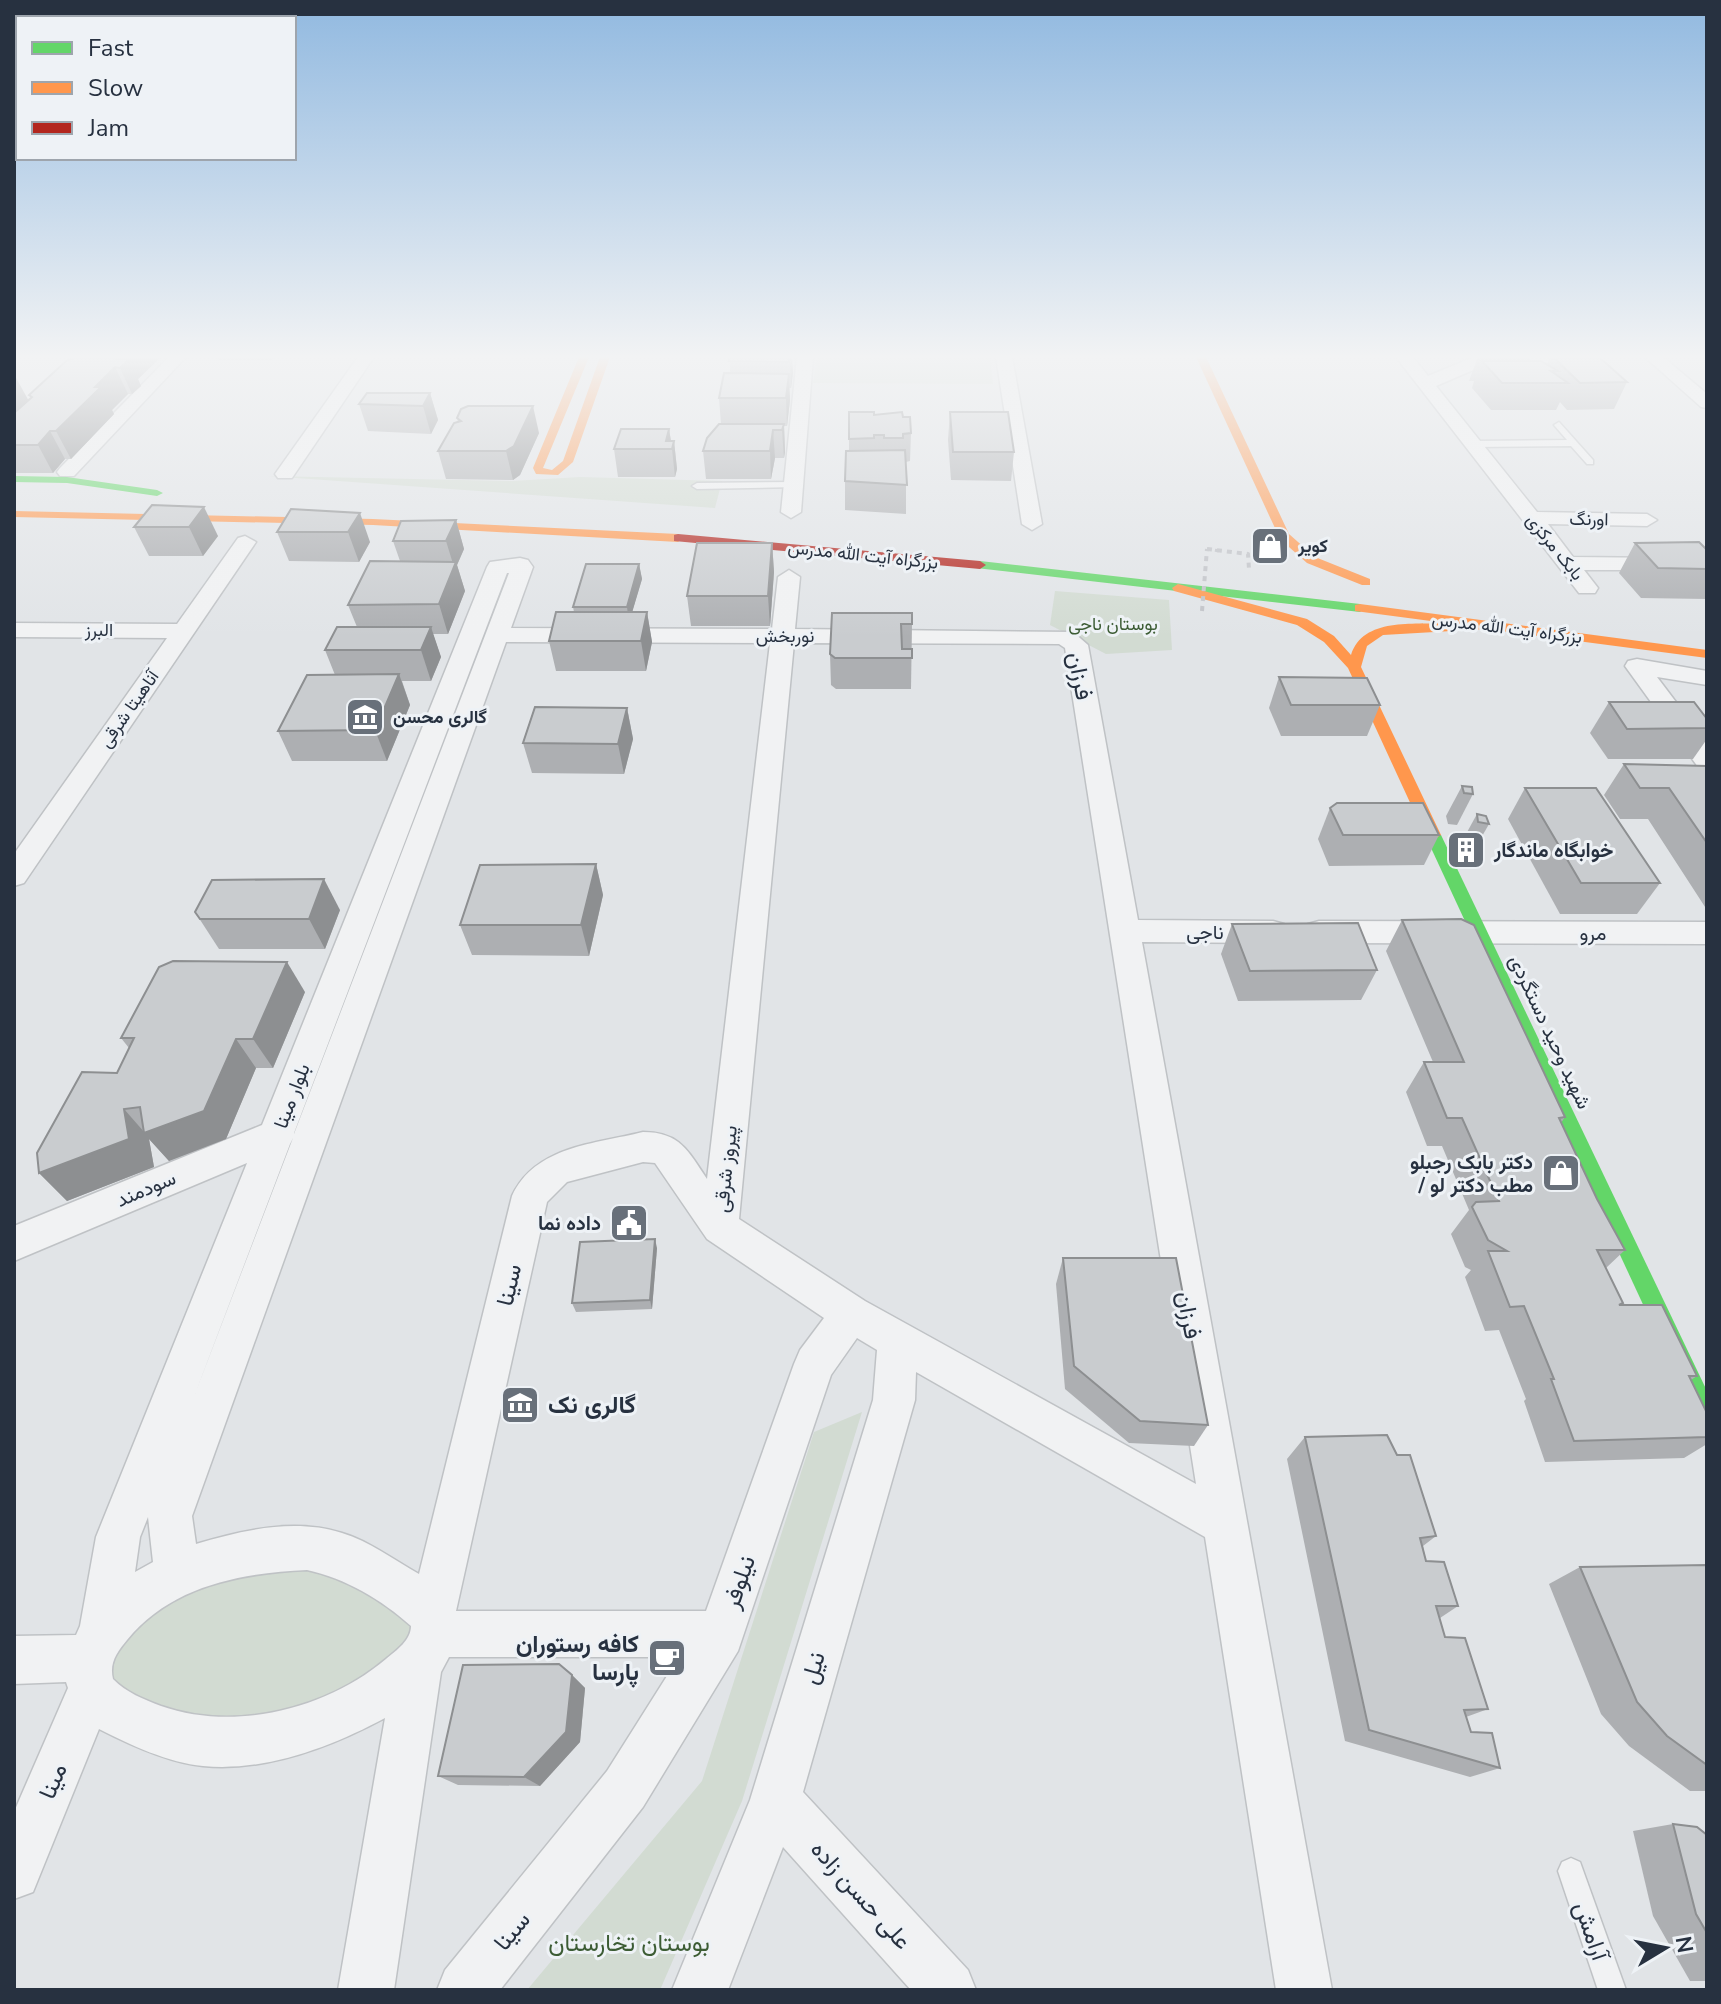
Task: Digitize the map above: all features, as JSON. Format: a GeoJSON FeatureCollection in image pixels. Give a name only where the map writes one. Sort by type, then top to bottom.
{"type":"FeatureCollection","features":[{"type":"Feature","properties":{"kind":"main road"},"geometry":{"type":"LineString","coordinates":[[545,451],[538,468],[540,472],[561,471],[572,451]]}},
{"type":"Feature","properties":{"kind":"main road"},"geometry":{"type":"LineString","coordinates":[[1244,451],[1284,536],[1299,554],[1326,569],[1374,583],[1249,569]]}},
{"type":"Feature","properties":{"kind":"main road"},"geometry":{"type":"LineString","coordinates":[[14,479],[67,480],[165,493],[14,490]]}},
{"type":"Feature","properties":{"kind":"main road","name":"بزرگراه آیت الله مدرس"},"geometry":{"type":"LineString","coordinates":[[14,514],[328,521],[732,542],[1176,587],[1707,654]]}},
{"type":"Feature","properties":{"kind":"main road","name":"بزرگراه آیت الله مدرس"},"geometry":{"type":"LineString","coordinates":[[769,523],[795,519]]}},
{"type":"Feature","properties":{"kind":"main road"},"geometry":{"type":"LineString","coordinates":[[14,527],[226,527],[328,521]]}},
{"type":"Feature","properties":{"kind":"main road","name":"شهید وحید دستگردی"},"geometry":{"type":"LineString","coordinates":[[1176,587],[1302,622],[1329,639],[1354,667],[1707,1417]]}},
{"type":"Feature","properties":{"kind":"main road"},"geometry":{"type":"LineString","coordinates":[[1354,667],[1361,644],[1380,631],[1485,625]]}},
{"type":"Feature","properties":{"kind":"street"},"geometry":{"type":"LineString","coordinates":[[67,472],[88,451]]}},
{"type":"Feature","properties":{"kind":"street"},"geometry":{"type":"LineString","coordinates":[[285,474],[301,451]]}},
{"type":"Feature","properties":{"kind":"street"},"geometry":{"type":"LineString","coordinates":[[795,519],[793,485],[796,451]]}},
{"type":"Feature","properties":{"kind":"street"},"geometry":{"type":"LineString","coordinates":[[1020,451],[1032,524]]}},
{"type":"Feature","properties":{"kind":"street","name":"بابک مرکزی"},"geometry":{"type":"LineString","coordinates":[[1478,451],[1587,588]]}},
{"type":"Feature","properties":{"kind":"street","name":"اورنگ"},"geometry":{"type":"LineString","coordinates":[[1532,518],[1647,520]]}},
{"type":"Feature","properties":{"kind":"street","name":"آناهیتا شرقی"},"geometry":{"type":"LineString","coordinates":[[14,876],[245,542]]}},
{"type":"Feature","properties":{"kind":"street"},"geometry":{"type":"LineString","coordinates":[[1568,563],[1684,565]]}},
{"type":"Feature","properties":{"kind":"street","name":"بلوار مینا"},"geometry":{"type":"LineString","coordinates":[[94,1659],[118,1537],[277,1134],[510,567],[497,635],[170,1516],[177,1574]]}},
{"type":"Feature","properties":{"kind":"street","name":"پیروز شرقی"},"geometry":{"type":"LineString","coordinates":[[789,577],[720,1227],[851,1314],[1224,1523]]}},
{"type":"Feature","properties":{"kind":"street","name":"البرز"},"geometry":{"type":"LineString","coordinates":[[14,630],[183,631]]}},
{"type":"Feature","properties":{"kind":"street","name":"نوربخش"},"geometry":{"type":"LineString","coordinates":[[497,635],[1065,637],[1072,640]]}},
{"type":"Feature","properties":{"kind":"street","name":"فرزان"},"geometry":{"type":"LineString","coordinates":[[1072,640],[1076,645],[1304,1990]]}},
{"type":"Feature","properties":{"kind":"street"},"geometry":{"type":"LineString","coordinates":[[1707,678],[1637,666],[1707,761]]}},
{"type":"Feature","properties":{"kind":"street","name":"ناجی"},"geometry":{"type":"LineString","coordinates":[[1124,931],[1479,932]]}},
{"type":"Feature","properties":{"kind":"street","name":"مرو"},"geometry":{"type":"LineString","coordinates":[[1479,932],[1707,933]]}},
{"type":"Feature","properties":{"kind":"street","name":"سودمند"},"geometry":{"type":"LineString","coordinates":[[14,1244],[277,1134]]}},
{"type":"Feature","properties":{"kind":"street","name":"سینا"},"geometry":{"type":"LineString","coordinates":[[366,1990],[429,1637],[530,1196],[541,1181],[557,1169],[643,1147],[657,1147],[668,1152],[720,1227]]}},
{"type":"Feature","properties":{"kind":"street","name":"نیلوفر"},"geometry":{"type":"LineString","coordinates":[[429,1637],[721,1634],[814,1364],[851,1314]]}},
{"type":"Feature","properties":{"kind":"street","name":"نیل"},"geometry":{"type":"LineString","coordinates":[[700,1990],[775,1800],[894,1400],[898,1339]]}},
{"type":"Feature","properties":{"kind":"street"},"geometry":{"type":"LineString","coordinates":[[307,1548],[342,1555],[412,1596],[429,1637],[363,1703],[337,1715],[249,1740],[208,1743],[175,1735],[114,1713],[94,1659],[139,1598],[177,1574],[265,1549],[307,1548]]}},
{"type":"Feature","properties":{"kind":"street","name":"سینا"},"geometry":{"type":"LineString","coordinates":[[465,1990],[625,1789],[721,1634]]}},
{"type":"Feature","properties":{"kind":"street"},"geometry":{"type":"LineString","coordinates":[[14,1660],[94,1659]]}},
{"type":"Feature","properties":{"kind":"street","name":"مینا"},"geometry":{"type":"LineString","coordinates":[[14,1873],[94,1659]]}},
{"type":"Feature","properties":{"kind":"street","name":"علی حسن زاده"},"geometry":{"type":"LineString","coordinates":[[775,1800],[948,1990]]}},
{"type":"Feature","properties":{"kind":"lane"},"geometry":{"type":"LineString","coordinates":[[1580,451],[1590,462]]}},
{"type":"Feature","properties":{"kind":"lane"},"geometry":{"type":"LineString","coordinates":[[697,486],[793,485]]}},
{"type":"Feature","properties":{"kind":"lane","name":"آرامش"},"geometry":{"type":"LineString","coordinates":[[1571,1871],[1612,1990]]}},
{"type":"Feature","properties":{"kind":"path"},"geometry":{"type":"LineString","coordinates":[[1202,611],[1207,549],[1248,554],[1249,569]]}},
{"type":"Feature","properties":{"kind":"green space"},"geometry":{"type":"Polygon","coordinates":[[[268,476],[512,481],[580,477],[722,481],[715,508],[268,476]]]}},
{"type":"Feature","properties":{"kind":"green space","name":"بوستان ناجی"},"geometry":{"type":"Polygon","coordinates":[[[1055,591],[1169,600],[1172,650],[1106,654],[1050,625],[1055,591]]]}},
{"type":"Feature","properties":{"kind":"green space","name":"بوستان تخارستان"},"geometry":{"type":"Polygon","coordinates":[[[862,1412],[742,1801],[660,1990],[527,1990],[702,1781],[814,1432],[862,1412]]]}},
{"type":"Feature","properties":{"kind":"green space"},"geometry":{"type":"Polygon","coordinates":[[[263,1561],[337,1569],[419,1626],[364,1688],[220,1732],[113,1693],[107,1643],[133,1617],[263,1561]]]}},
{"type":"Feature","properties":{"kind":"building"},"geometry":{"type":"Polygon","coordinates":[[[846,451],[905,451],[907,485],[845,481],[846,451]]]}},
{"type":"Feature","properties":{"kind":"building"},"geometry":{"type":"Polygon","coordinates":[[[953,451],[1014,452],[953,452],[953,451]]]}},
{"type":"Feature","properties":{"kind":"building"},"geometry":{"type":"Polygon","coordinates":[[[152,505],[204,507],[189,527],[134,527],[152,505]]]}},
{"type":"Feature","properties":{"kind":"building"},"geometry":{"type":"Polygon","coordinates":[[[291,509],[360,513],[348,532],[277,532],[291,509]]]}},
{"type":"Feature","properties":{"kind":"building"},"geometry":{"type":"Polygon","coordinates":[[[456,520],[446,541],[393,541],[401,521],[456,520]]]}},
{"type":"Feature","properties":{"kind":"building"},"geometry":{"type":"Polygon","coordinates":[[[1699,542],[1707,550],[1707,569],[1658,568],[1635,543],[1699,542]]]}},
{"type":"Feature","properties":{"kind":"building"},"geometry":{"type":"Polygon","coordinates":[[[697,543],[772,543],[768,596],[687,596],[697,543]]]}},
{"type":"Feature","properties":{"kind":"building"},"geometry":{"type":"Polygon","coordinates":[[[370,561],[456,562],[439,604],[348,605],[370,561]]]}},
{"type":"Feature","properties":{"kind":"building"},"geometry":{"type":"Polygon","coordinates":[[[586,564],[639,564],[627,607],[573,607],[586,564]]]}},
{"type":"Feature","properties":{"kind":"building"},"geometry":{"type":"Polygon","coordinates":[[[556,612],[647,612],[641,641],[549,641],[556,612]]]}},
{"type":"Feature","properties":{"kind":"building"},"geometry":{"type":"Polygon","coordinates":[[[832,613],[912,613],[912,624],[901,624],[902,649],[912,649],[912,658],[835,658],[830,654],[832,613]]]}},
{"type":"Feature","properties":{"kind":"building"},"geometry":{"type":"Polygon","coordinates":[[[337,627],[431,627],[421,650],[325,650],[337,627]]]}},
{"type":"Feature","properties":{"kind":"building"},"geometry":{"type":"Polygon","coordinates":[[[399,674],[375,730],[278,731],[307,675],[399,674]]]}},
{"type":"Feature","properties":{"kind":"building"},"geometry":{"type":"Polygon","coordinates":[[[1279,677],[1367,678],[1380,705],[1291,705],[1279,677]]]}},
{"type":"Feature","properties":{"kind":"building"},"geometry":{"type":"Polygon","coordinates":[[[1609,702],[1694,702],[1707,719],[1707,728],[1627,729],[1609,702]]]}},
{"type":"Feature","properties":{"kind":"building"},"geometry":{"type":"Polygon","coordinates":[[[535,707],[627,708],[618,744],[523,743],[535,707]]]}},
{"type":"Feature","properties":{"kind":"building"},"geometry":{"type":"Polygon","coordinates":[[[1624,764],[1707,766],[1707,843],[1669,788],[1640,788],[1624,764]]]}},
{"type":"Feature","properties":{"kind":"building"},"geometry":{"type":"Polygon","coordinates":[[[1462,786],[1472,787],[1473,794],[1464,793],[1462,786]]]}},
{"type":"Feature","properties":{"kind":"building"},"geometry":{"type":"Polygon","coordinates":[[[1525,788],[1596,788],[1660,883],[1581,883],[1525,788]]]}},
{"type":"Feature","properties":{"kind":"building"},"geometry":{"type":"Polygon","coordinates":[[[1337,803],[1423,803],[1439,835],[1343,835],[1330,808],[1337,803]]]}},
{"type":"Feature","properties":{"kind":"building"},"geometry":{"type":"Polygon","coordinates":[[[1477,814],[1486,816],[1489,824],[1478,822],[1477,814]]]}},
{"type":"Feature","properties":{"kind":"building"},"geometry":{"type":"Polygon","coordinates":[[[596,864],[581,925],[460,925],[480,865],[596,864]]]}},
{"type":"Feature","properties":{"kind":"building"},"geometry":{"type":"Polygon","coordinates":[[[324,879],[309,919],[200,919],[195,912],[212,880],[324,879]]]}},
{"type":"Feature","properties":{"kind":"building"},"geometry":{"type":"Polygon","coordinates":[[[1461,919],[1474,925],[1565,1117],[1559,1118],[1625,1250],[1597,1250],[1623,1303],[1619,1305],[1662,1305],[1697,1376],[1689,1376],[1707,1413],[1707,1437],[1574,1441],[1551,1379],[1554,1379],[1524,1306],[1510,1307],[1488,1251],[1507,1251],[1488,1240],[1472,1207],[1476,1202],[1499,1201],[1462,1118],[1447,1118],[1424,1062],[1464,1062],[1402,920],[1461,919]]]}},
{"type":"Feature","properties":{"kind":"building"},"geometry":{"type":"Polygon","coordinates":[[[1358,923],[1377,970],[1250,971],[1232,924],[1358,923]]]}},
{"type":"Feature","properties":{"kind":"building"},"geometry":{"type":"Polygon","coordinates":[[[173,961],[287,962],[253,1039],[236,1039],[204,1111],[144,1133],[140,1107],[124,1109],[129,1139],[39,1173],[37,1153],[82,1072],[117,1073],[134,1038],[121,1038],[159,967],[173,961]]]}},
{"type":"Feature","properties":{"kind":"building"},"geometry":{"type":"Polygon","coordinates":[[[655,1239],[650,1300],[572,1303],[580,1242],[655,1239]]]}},
{"type":"Feature","properties":{"kind":"building"},"geometry":{"type":"Polygon","coordinates":[[[1063,1258],[1176,1258],[1208,1425],[1140,1421],[1074,1366],[1063,1258]]]}},
{"type":"Feature","properties":{"kind":"building"},"geometry":{"type":"Polygon","coordinates":[[[1387,1435],[1397,1455],[1410,1455],[1436,1536],[1420,1538],[1426,1561],[1444,1562],[1458,1606],[1436,1606],[1445,1637],[1465,1638],[1488,1709],[1464,1710],[1471,1732],[1492,1733],[1500,1768],[1369,1730],[1305,1437],[1387,1435]]]}},
{"type":"Feature","properties":{"kind":"building"},"geometry":{"type":"Polygon","coordinates":[[[1707,1565],[1707,1765],[1667,1736],[1637,1702],[1580,1567],[1707,1565]]]}},
{"type":"Feature","properties":{"kind":"building"},"geometry":{"type":"Polygon","coordinates":[[[559,1664],[572,1675],[566,1732],[524,1777],[438,1776],[463,1665],[559,1664]]]}},
{"type":"Feature","properties":{"kind":"building"},"geometry":{"type":"Polygon","coordinates":[[[1673,1824],[1697,1827],[1707,1835],[1707,1933],[1696,1914],[1673,1824]]]}},
{"type":"Feature","properties":{"kind":"traffic: fast"},"geometry":{"type":"LineString","coordinates":[[14,479],[67,480],[157,493]]}},
{"type":"Feature","properties":{"kind":"traffic: fast"},"geometry":{"type":"LineString","coordinates":[[980,565],[1360,608]]}},
{"type":"Feature","properties":{"kind":"traffic: fast"},"geometry":{"type":"LineString","coordinates":[[1433,835],[1707,1417]]}},
{"type":"Feature","properties":{"kind":"traffic: slow"},"geometry":{"type":"LineString","coordinates":[[545,451],[538,468],[540,472],[554,473],[568,462],[572,451]]}},
{"type":"Feature","properties":{"kind":"traffic: slow"},"geometry":{"type":"LineString","coordinates":[[1244,451],[1284,536],[1311,560],[1366,582]]}},
{"type":"Feature","properties":{"kind":"traffic: slow"},"geometry":{"type":"LineString","coordinates":[[14,514],[373,522],[678,538]]}},
{"type":"Feature","properties":{"kind":"traffic: slow"},"geometry":{"type":"LineString","coordinates":[[1178,588],[1302,622],[1329,639],[1354,667],[1433,835]]}},
{"type":"Feature","properties":{"kind":"traffic: slow"},"geometry":{"type":"LineString","coordinates":[[1360,608],[1707,654]]}},
{"type":"Feature","properties":{"kind":"traffic: slow"},"geometry":{"type":"LineString","coordinates":[[1354,667],[1361,644],[1380,631],[1485,625]]}},
{"type":"Feature","properties":{"kind":"traffic: jam"},"geometry":{"type":"LineString","coordinates":[[678,538],[980,565]]}},
{"type":"Feature","properties":{"kind":"place","name":"کویر"},"geometry":{"type":"Point","coordinates":[1270,546]}},
{"type":"Feature","properties":{"kind":"place","name":"گالری محسن"},"geometry":{"type":"Point","coordinates":[365,717]}},
{"type":"Feature","properties":{"kind":"place","name":"خوابگاه ماندگار"},"geometry":{"type":"Point","coordinates":[1466,850]}},
{"type":"Feature","properties":{"kind":"place","name":"دکتر بابک رجبلو / مطب دکتر لو"},"geometry":{"type":"Point","coordinates":[1561,1173]}},
{"type":"Feature","properties":{"kind":"place","name":"داده نما"},"geometry":{"type":"Point","coordinates":[629,1223]}},
{"type":"Feature","properties":{"kind":"place","name":"گالری نک"},"geometry":{"type":"Point","coordinates":[520,1405]}},
{"type":"Feature","properties":{"kind":"place","name":"کافه رستوران پارسا"},"geometry":{"type":"Point","coordinates":[667,1658]}}]}
